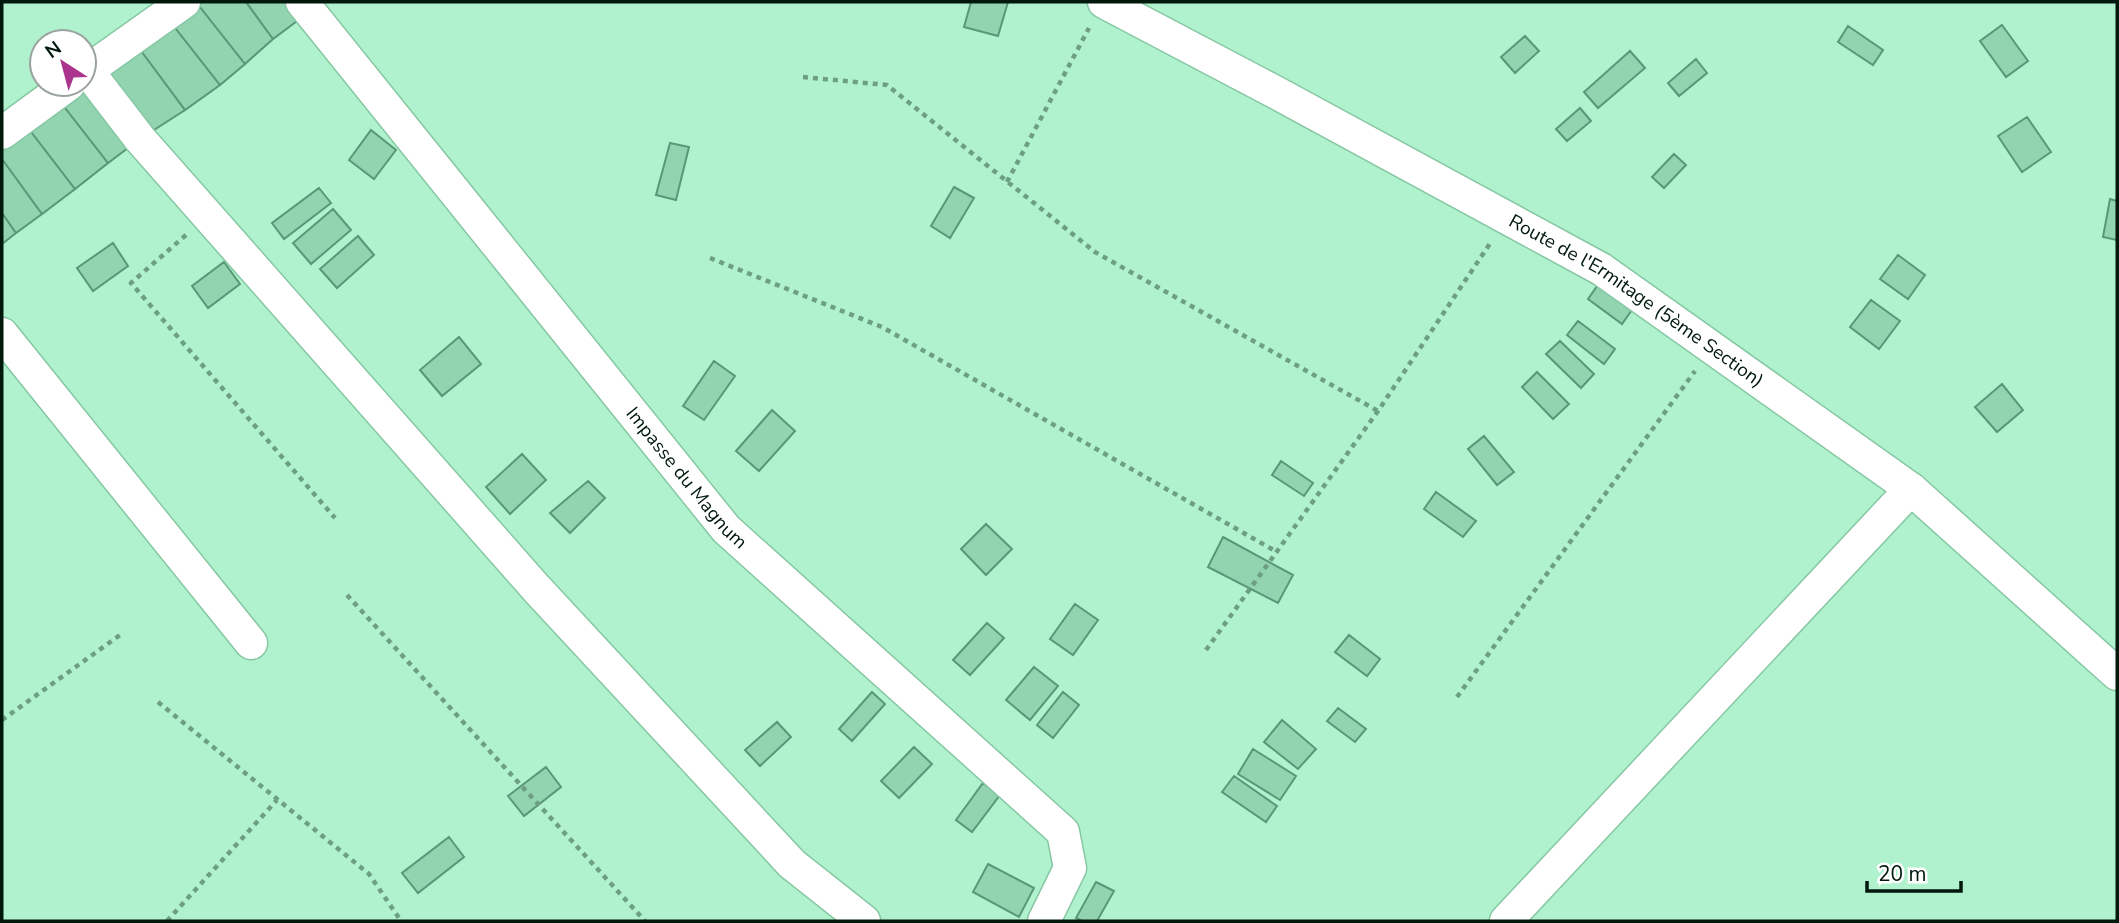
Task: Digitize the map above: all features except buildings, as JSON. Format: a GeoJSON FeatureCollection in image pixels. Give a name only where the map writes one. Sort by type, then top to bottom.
{"type":"FeatureCollection","features":[{"type":"Feature","properties":{"kind":"street"},"geometry":{"type":"LineString","coordinates":[[98,63],[184,2]]}},
{"type":"Feature","properties":{"kind":"street","name":"Impasse du Magnum"},"geometry":{"type":"LineString","coordinates":[[302,2],[726,529],[1063,832],[1070,868],[1044,921]]}},
{"type":"Feature","properties":{"kind":"street","name":"Route de l'Ermitage (5ème Section)"},"geometry":{"type":"LineString","coordinates":[[1097,14],[1507,218],[1601,269],[1911,489],[2117,674]]}},
{"type":"Feature","properties":{"kind":"street"},"geometry":{"type":"LineString","coordinates":[[98,95],[140,139],[536,588],[792,864],[864,921]]}},
{"type":"Feature","properties":{"kind":"street"},"geometry":{"type":"LineString","coordinates":[[2,133],[50,98]]}},
{"type":"Feature","properties":{"kind":"street"},"geometry":{"type":"LineString","coordinates":[[2,334],[251,643]]}},
{"type":"Feature","properties":{"kind":"street"},"geometry":{"type":"LineString","coordinates":[[1506,921],[1911,489]]}},
{"type":"Feature","properties":{"kind":"path"},"geometry":{"type":"LineString","coordinates":[[1007,181],[1097,14]]}},
{"type":"Feature","properties":{"kind":"path"},"geometry":{"type":"LineString","coordinates":[[803,77],[887,85],[1095,252],[1378,411]]}},
{"type":"Feature","properties":{"kind":"path"},"geometry":{"type":"LineString","coordinates":[[208,216],[131,283],[335,518]]}},
{"type":"Feature","properties":{"kind":"path"},"geometry":{"type":"LineString","coordinates":[[1206,650],[1378,411],[1507,218]]}},
{"type":"Feature","properties":{"kind":"path"},"geometry":{"type":"LineString","coordinates":[[710,258],[882,327],[1277,552]]}},
{"type":"Feature","properties":{"kind":"path"},"geometry":{"type":"LineString","coordinates":[[1457,696],[1712,348]]}},
{"type":"Feature","properties":{"kind":"path"},"geometry":{"type":"LineString","coordinates":[[347,596],[645,921]]}},
{"type":"Feature","properties":{"kind":"path"},"geometry":{"type":"LineString","coordinates":[[2,720],[120,635]]}},
{"type":"Feature","properties":{"kind":"path"},"geometry":{"type":"LineString","coordinates":[[158,702],[369,874],[401,921]]}},
{"type":"Feature","properties":{"kind":"path"},"geometry":{"type":"LineString","coordinates":[[167,921],[277,800]]}}]}
